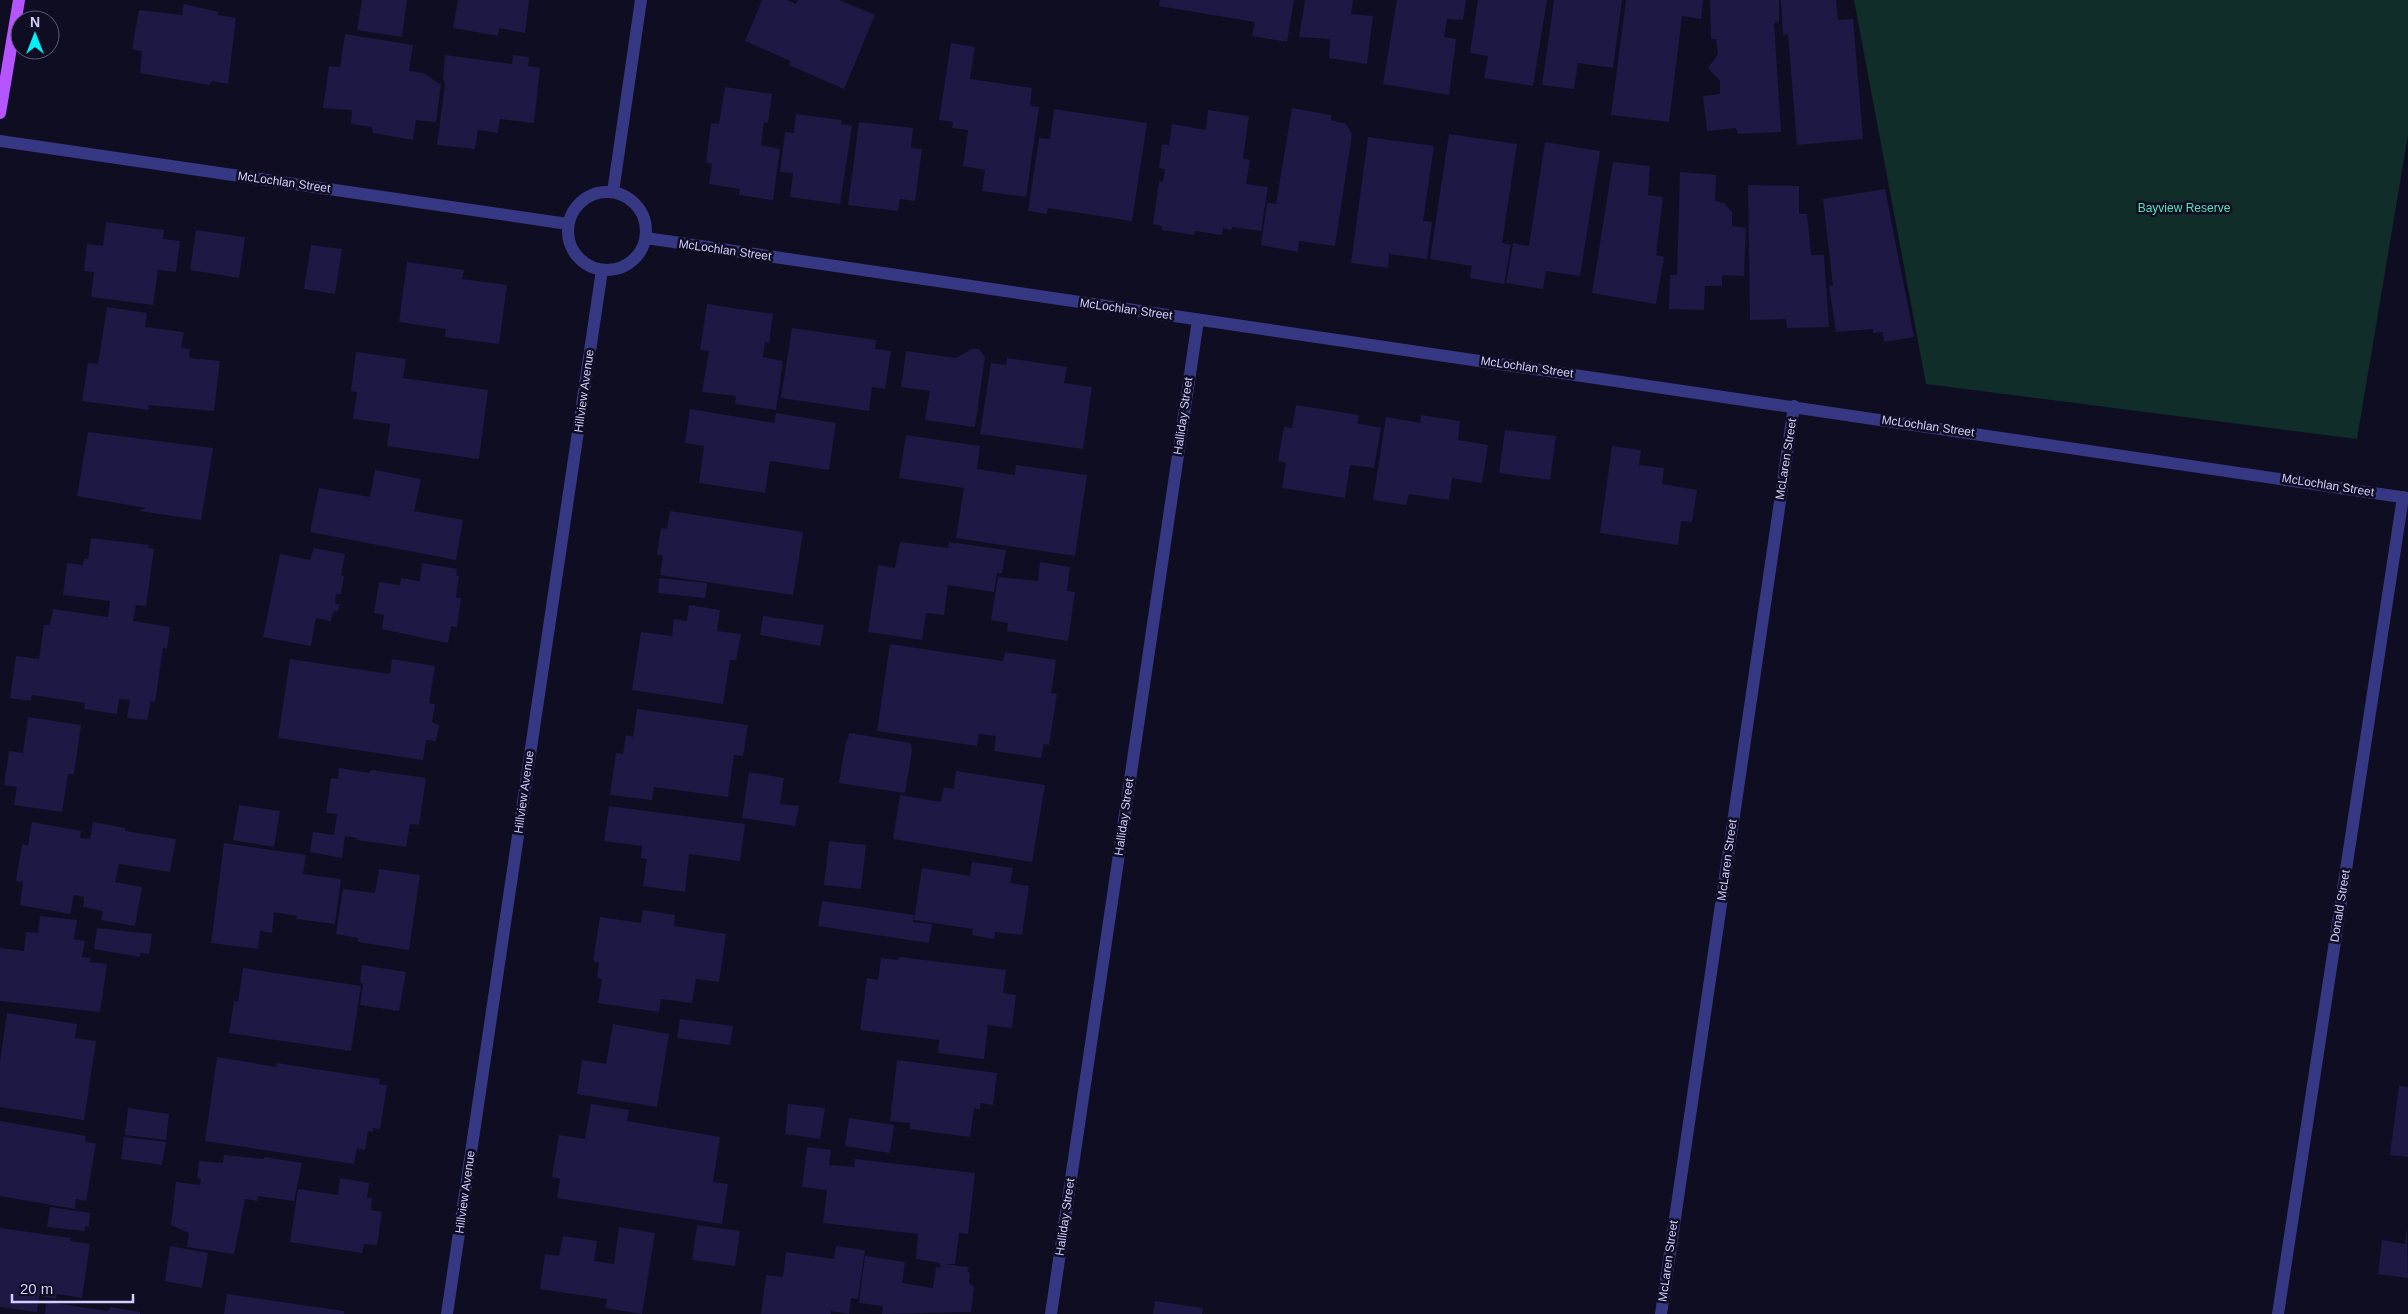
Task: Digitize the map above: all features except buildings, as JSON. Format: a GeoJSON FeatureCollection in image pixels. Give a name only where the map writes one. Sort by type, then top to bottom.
{"type":"FeatureCollection","features":[{"type":"Feature","properties":{"kind":"main road"},"geometry":{"type":"LineString","coordinates":[[0,112],[19,0]]}},
{"type":"Feature","properties":{"kind":"street"},"geometry":{"type":"LineString","coordinates":[[613,192],[641,0]]}},
{"type":"Feature","properties":{"kind":"street","name":"McLochlan Street"},"geometry":{"type":"LineString","coordinates":[[0,141],[568,224]]}},
{"type":"Feature","properties":{"kind":"street"},"geometry":{"type":"LineString","coordinates":[[613,192],[626,197],[637,205],[644,217],[646,238],[641,251],[632,261],[620,268],[602,270],[588,266],[578,257],[571,246],[568,224],[573,211],[582,201],[594,194],[613,192]]}},
{"type":"Feature","properties":{"kind":"street","name":"McLochlan Street"},"geometry":{"type":"LineString","coordinates":[[646,238],[2405,497]]}},
{"type":"Feature","properties":{"kind":"street","name":"Hillview Avenue"},"geometry":{"type":"LineString","coordinates":[[447,1314],[602,270]]}},
{"type":"Feature","properties":{"kind":"street","name":"Halliday Street"},"geometry":{"type":"LineString","coordinates":[[1051,1314],[1198,320]]}},
{"type":"Feature","properties":{"kind":"street","name":"McLaren Street"},"geometry":{"type":"LineString","coordinates":[[1661,1314],[1794,406]]}},
{"type":"Feature","properties":{"kind":"street","name":"Donald Street"},"geometry":{"type":"LineString","coordinates":[[2278,1314],[2405,497]]}},
{"type":"Feature","properties":{"kind":"green space","name":"Bayview Reserve"},"geometry":{"type":"Polygon","coordinates":[[[1854,0],[2408,0],[2408,135],[2357,439],[1926,384],[1854,0]]]}}]}
